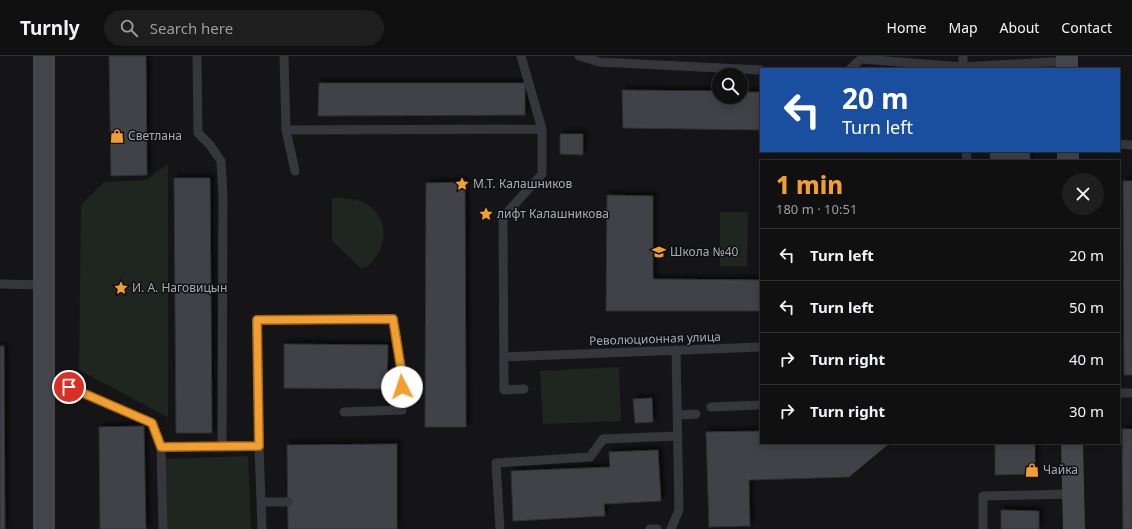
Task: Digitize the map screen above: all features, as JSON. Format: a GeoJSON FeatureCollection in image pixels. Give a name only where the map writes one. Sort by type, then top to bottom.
{"type":"FeatureCollection","features":[{"type":"Feature","properties":{"kind":"main road"},"geometry":{"type":"LineString","coordinates":[[44,56],[44,529]]}},
{"type":"Feature","properties":{"kind":"main road"},"geometry":{"type":"LineString","coordinates":[[1072,444],[1074,529]]}},
{"type":"Feature","properties":{"kind":"lane"},"geometry":{"type":"LineString","coordinates":[[197,56],[198,133],[210,145],[222,161],[222,447]]}},
{"type":"Feature","properties":{"kind":"lane"},"geometry":{"type":"LineString","coordinates":[[284,56],[286,130],[295,171]]}},
{"type":"Feature","properties":{"kind":"lane"},"geometry":{"type":"LineString","coordinates":[[521,56],[542,129],[542,174],[503,217],[504,390],[524,389]]}},
{"type":"Feature","properties":{"kind":"lane"},"geometry":{"type":"LineString","coordinates":[[579,56],[599,62],[760,70]]}},
{"type":"Feature","properties":{"kind":"lane"},"geometry":{"type":"LineString","coordinates":[[963,56],[963,68]]}},
{"type":"Feature","properties":{"kind":"lane"},"geometry":{"type":"LineString","coordinates":[[852,68],[861,57],[963,68],[1067,62]]}},
{"type":"Feature","properties":{"kind":"lane"},"geometry":{"type":"LineString","coordinates":[[286,130],[542,129]]}},
{"type":"Feature","properties":{"kind":"lane"},"geometry":{"type":"LineString","coordinates":[[1120,144],[1132,145]]}},
{"type":"Feature","properties":{"kind":"lane"},"geometry":{"type":"LineString","coordinates":[[0,284],[44,285]]}},
{"type":"Feature","properties":{"kind":"lane"},"geometry":{"type":"LineString","coordinates":[[262,529],[257,320],[393,319],[402,375],[402,410],[344,412]]}},
{"type":"Feature","properties":{"kind":"lane","name":"Революционная улица"},"geometry":{"type":"LineString","coordinates":[[504,357],[760,347]]}},
{"type":"Feature","properties":{"kind":"lane"},"geometry":{"type":"LineString","coordinates":[[671,529],[679,510],[676,350]]}},
{"type":"Feature","properties":{"kind":"lane"},"geometry":{"type":"LineString","coordinates":[[44,389],[69,387],[152,423],[161,447],[163,529]]}},
{"type":"Feature","properties":{"kind":"lane"},"geometry":{"type":"LineString","coordinates":[[1120,393],[1132,393]]}},
{"type":"Feature","properties":{"kind":"lane"},"geometry":{"type":"LineString","coordinates":[[711,407],[760,405]]}},
{"type":"Feature","properties":{"kind":"lane"},"geometry":{"type":"LineString","coordinates":[[678,414],[696,414]]}},
{"type":"Feature","properties":{"kind":"lane"},"geometry":{"type":"LineString","coordinates":[[500,529],[496,463],[590,457],[603,439],[678,436]]}},
{"type":"Feature","properties":{"kind":"lane"},"geometry":{"type":"LineString","coordinates":[[161,447],[259,446]]}},
{"type":"Feature","properties":{"kind":"lane"},"geometry":{"type":"LineString","coordinates":[[983,529],[983,496],[1073,494]]}},
{"type":"Feature","properties":{"kind":"lane"},"geometry":{"type":"LineString","coordinates":[[261,502],[288,502]]}},
{"type":"Feature","properties":{"kind":"lane"},"geometry":{"type":"LineString","coordinates":[[650,529],[657,529]]}},
{"type":"Feature","properties":{"kind":"shaded area"},"geometry":{"type":"Polygon","coordinates":[[[168,164],[168,417],[79,370],[81,205],[104,182],[146,180],[168,164]]]}},
{"type":"Feature","properties":{"kind":"shaded area"},"geometry":{"type":"Polygon","coordinates":[[[332,198],[352,199],[363,202],[377,213],[381,221],[383,229],[382,246],[371,263],[362,269],[332,241],[332,198]]]}},
{"type":"Feature","properties":{"kind":"shaded area"},"geometry":{"type":"Polygon","coordinates":[[[720,212],[748,212],[747,266],[720,266],[720,212]]]}},
{"type":"Feature","properties":{"kind":"shaded area"},"geometry":{"type":"Polygon","coordinates":[[[619,367],[621,421],[543,424],[540,371],[619,367]]]}},
{"type":"Feature","properties":{"kind":"shaded area"},"geometry":{"type":"Polygon","coordinates":[[[248,456],[251,529],[167,529],[165,459],[248,456]]]}},
{"type":"Feature","properties":{"kind":"building"},"geometry":{"type":"Polygon","coordinates":[[[109,56],[146,56],[147,175],[111,176],[109,56]]]}},
{"type":"Feature","properties":{"kind":"building"},"geometry":{"type":"Polygon","coordinates":[[[319,83],[525,83],[525,115],[318,116],[319,83]]]}},
{"type":"Feature","properties":{"kind":"building"},"geometry":{"type":"Polygon","coordinates":[[[622,90],[712,91],[712,104],[748,104],[748,92],[760,92],[760,130],[623,128],[622,90]]]}},
{"type":"Feature","properties":{"kind":"building"},"geometry":{"type":"Polygon","coordinates":[[[560,134],[583,134],[583,155],[560,154],[560,134]]]}},
{"type":"Feature","properties":{"kind":"building"},"geometry":{"type":"Polygon","coordinates":[[[990,152],[1030,152],[1030,160],[990,160],[990,152]]]}},
{"type":"Feature","properties":{"kind":"building"},"geometry":{"type":"Polygon","coordinates":[[[174,178],[210,178],[212,433],[176,433],[174,178]]]}},
{"type":"Feature","properties":{"kind":"building"},"geometry":{"type":"Polygon","coordinates":[[[1123,181],[1132,181],[1132,375],[1124,375],[1123,181]]]}},
{"type":"Feature","properties":{"kind":"building"},"geometry":{"type":"Polygon","coordinates":[[[465,182],[466,427],[425,427],[426,183],[465,182]]]}},
{"type":"Feature","properties":{"kind":"building"},"geometry":{"type":"Polygon","coordinates":[[[607,195],[653,196],[653,279],[760,280],[760,311],[606,311],[607,195]]]}},
{"type":"Feature","properties":{"kind":"building"},"geometry":{"type":"Polygon","coordinates":[[[284,344],[388,345],[387,389],[284,388],[284,344]]]}},
{"type":"Feature","properties":{"kind":"building"},"geometry":{"type":"Polygon","coordinates":[[[0,346],[4,346],[5,529],[0,529],[0,346]]]}},
{"type":"Feature","properties":{"kind":"building"},"geometry":{"type":"Polygon","coordinates":[[[652,398],[653,422],[635,423],[633,399],[652,398]]]}},
{"type":"Feature","properties":{"kind":"building"},"geometry":{"type":"Polygon","coordinates":[[[144,426],[146,529],[100,529],[99,427],[144,426]]]}},
{"type":"Feature","properties":{"kind":"building"},"geometry":{"type":"Polygon","coordinates":[[[1122,429],[1132,429],[1132,529],[1123,529],[1122,429]]]}},
{"type":"Feature","properties":{"kind":"building"},"geometry":{"type":"Polygon","coordinates":[[[760,431],[760,444],[889,444],[849,477],[749,480],[750,526],[709,527],[706,432],[760,431]]]}},
{"type":"Feature","properties":{"kind":"building"},"geometry":{"type":"Polygon","coordinates":[[[397,444],[397,529],[288,529],[287,445],[397,444]]]}},
{"type":"Feature","properties":{"kind":"building"},"geometry":{"type":"Polygon","coordinates":[[[995,444],[1035,444],[1035,474],[995,475],[995,444]]]}},
{"type":"Feature","properties":{"kind":"building"},"geometry":{"type":"Polygon","coordinates":[[[658,450],[661,501],[604,504],[605,516],[513,521],[511,471],[610,467],[609,452],[658,450]]]}},
{"type":"Feature","properties":{"kind":"building"},"geometry":{"type":"Polygon","coordinates":[[[1001,510],[1039,511],[1039,529],[1001,529],[1001,510]]]}},
{"type":"Feature","properties":{"kind":"place","name":"Светлана"},"geometry":{"type":"Point","coordinates":[117,136]}},
{"type":"Feature","properties":{"kind":"place","name":"М.Т. Калашников"},"geometry":{"type":"Point","coordinates":[462,184]}},
{"type":"Feature","properties":{"kind":"place","name":"лифт Калашникова"},"geometry":{"type":"Point","coordinates":[486,214]}},
{"type":"Feature","properties":{"kind":"place","name":"Школа №40"},"geometry":{"type":"Point","coordinates":[659,252]}},
{"type":"Feature","properties":{"kind":"place","name":"И. А. Наговицын"},"geometry":{"type":"Point","coordinates":[121,288]}},
{"type":"Feature","properties":{"kind":"place","name":"Чайка"},"geometry":{"type":"Point","coordinates":[1032,470]}},
{"type":"Feature","properties":{"kind":"route"},"geometry":{"type":"LineString","coordinates":[[69,387],[152,423],[161,447],[259,446],[257,320],[393,319],[402,375],[402,387]]}}]}
